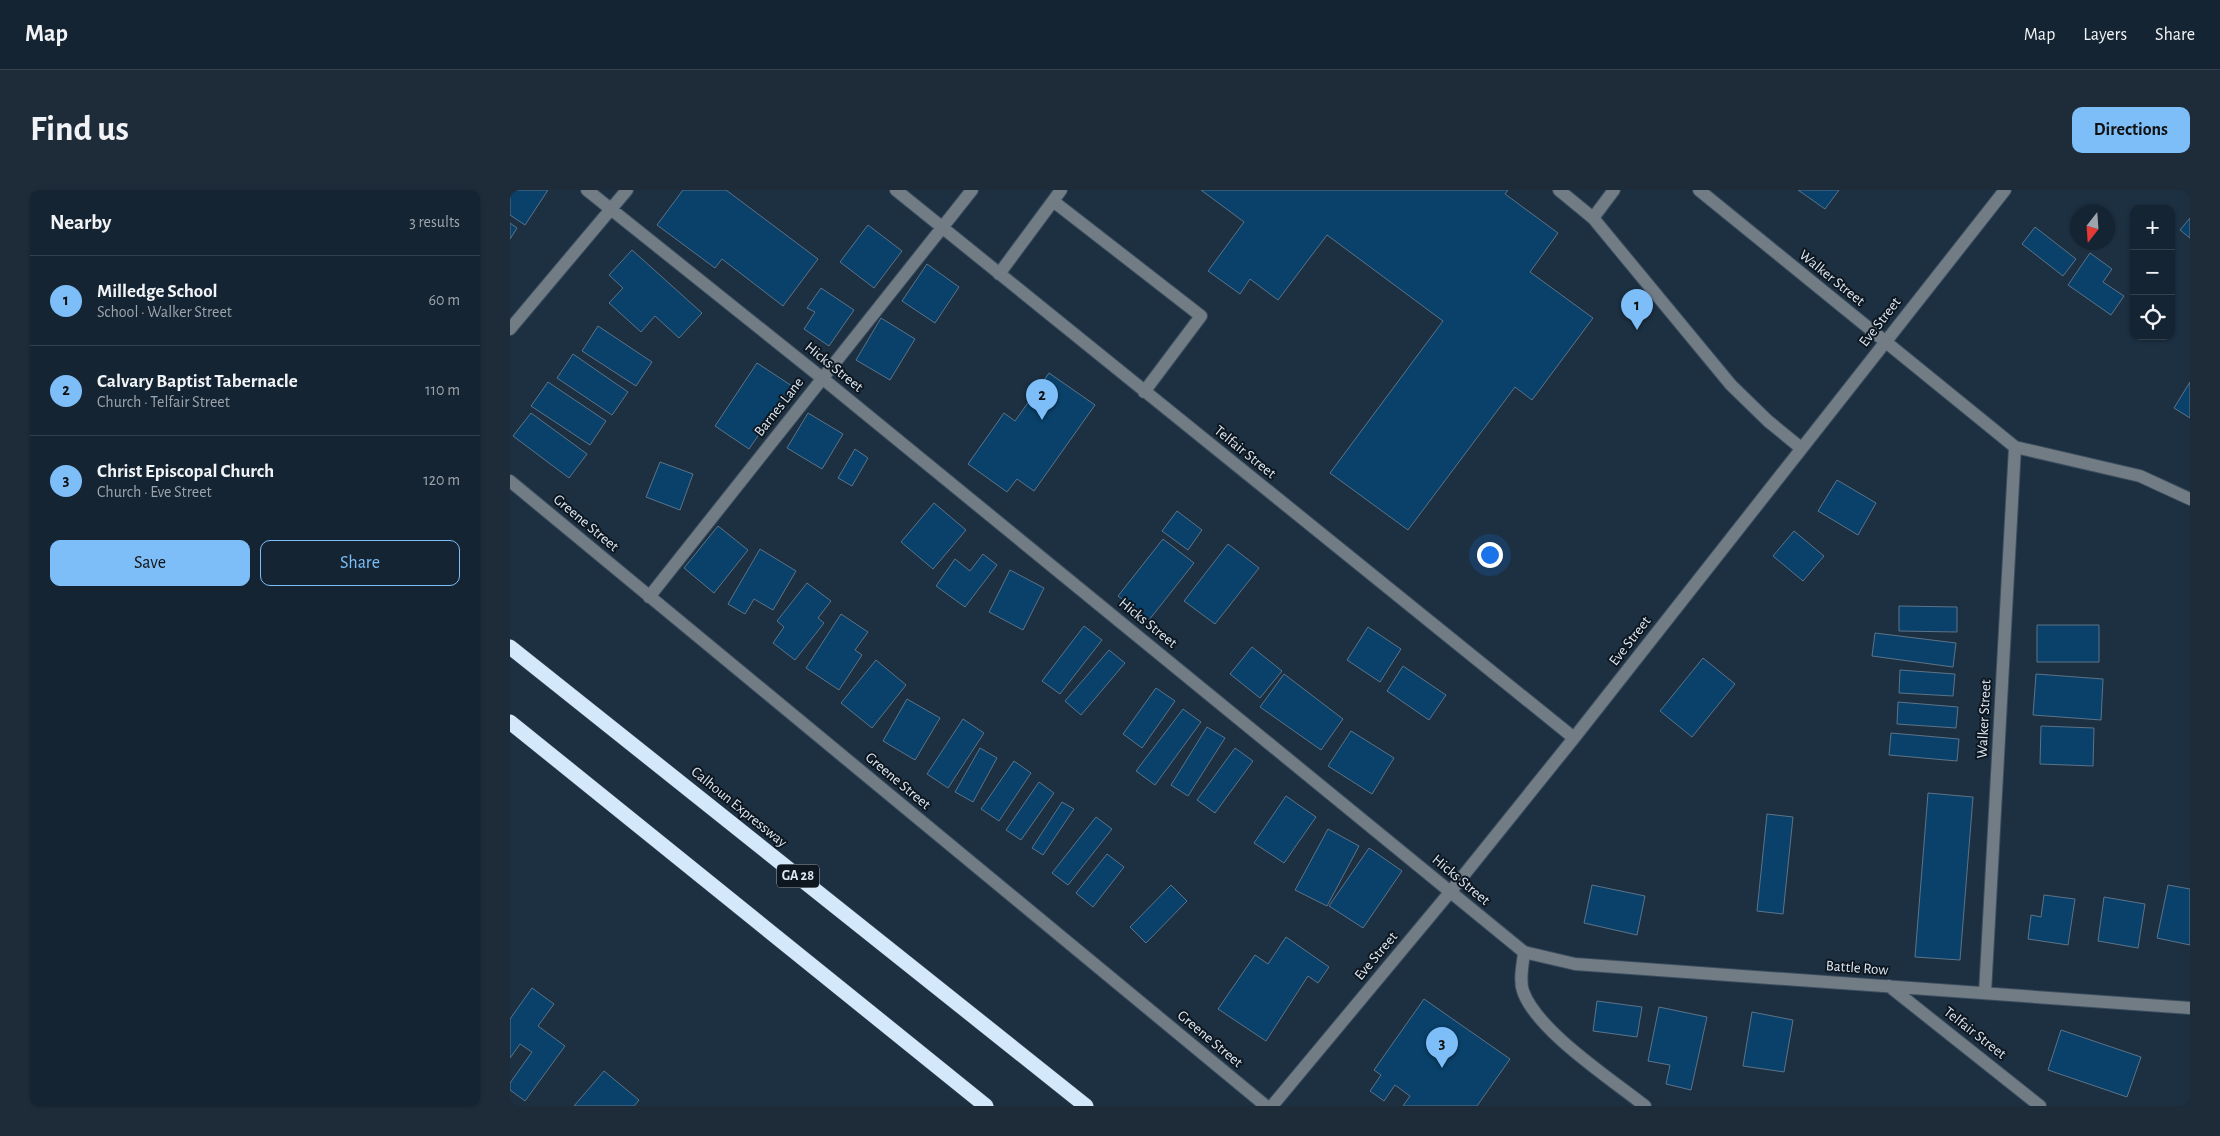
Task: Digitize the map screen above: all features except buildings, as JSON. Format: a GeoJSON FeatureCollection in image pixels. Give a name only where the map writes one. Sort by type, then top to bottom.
{"type":"FeatureCollection","features":[{"type":"Feature","properties":{"kind":"highway","name":"Calhoun Expressway"},"geometry":{"type":"LineString","coordinates":[[510,647],[1086,1106]]}},
{"type":"Feature","properties":{"kind":"highway"},"geometry":{"type":"LineString","coordinates":[[510,722],[986,1106]]}},
{"type":"Feature","properties":{"kind":"street","name":"Hicks Street"},"geometry":{"type":"LineString","coordinates":[[587,190],[822,378],[1524,952]]}},
{"type":"Feature","properties":{"kind":"street"},"geometry":{"type":"LineString","coordinates":[[510,329],[627,190]]}},
{"type":"Feature","properties":{"kind":"street","name":"Telfair Street"},"geometry":{"type":"LineString","coordinates":[[896,190],[1574,738]]}},
{"type":"Feature","properties":{"kind":"street","name":"Barnes Lane"},"geometry":{"type":"LineString","coordinates":[[649,597],[822,378],[943,229],[972,190]]}},
{"type":"Feature","properties":{"kind":"street"},"geometry":{"type":"LineString","coordinates":[[999,274],[1062,190]]}},
{"type":"Feature","properties":{"kind":"street"},"geometry":{"type":"LineString","coordinates":[[1559,190],[1593,218],[1731,386],[1768,421],[1801,448]]}},
{"type":"Feature","properties":{"kind":"street"},"geometry":{"type":"LineString","coordinates":[[1593,218],[1614,190]]}},
{"type":"Feature","properties":{"kind":"street","name":"Walker Street"},"geometry":{"type":"LineString","coordinates":[[1700,190],[2015,447],[2140,476],[2190,499]]}},
{"type":"Feature","properties":{"kind":"street","name":"Eve Street"},"geometry":{"type":"LineString","coordinates":[[1272,1106],[1451,892],[2005,190]]}},
{"type":"Feature","properties":{"kind":"street"},"geometry":{"type":"LineString","coordinates":[[1053,201],[1201,316],[1144,392]]}},
{"type":"Feature","properties":{"kind":"street","name":"Walker Street"},"geometry":{"type":"LineString","coordinates":[[1985,993],[2015,447]]}},
{"type":"Feature","properties":{"kind":"street","name":"Greene Street"},"geometry":{"type":"LineString","coordinates":[[510,481],[1266,1106]]}},
{"type":"Feature","properties":{"kind":"street"},"geometry":{"type":"LineString","coordinates":[[1524,952],[1522,989],[1532,1010],[1549,1030],[1645,1106]]}},
{"type":"Feature","properties":{"kind":"street","name":"Battle Row"},"geometry":{"type":"LineString","coordinates":[[1524,952],[1576,964],[2190,1008]]}},
{"type":"Feature","properties":{"kind":"street","name":"Telfair Street"},"geometry":{"type":"LineString","coordinates":[[1889,986],[2040,1106]]}},
{"type":"Feature","properties":{"kind":"place","name":"Milledge School"},"geometry":{"type":"Point","coordinates":[1637,330]}},
{"type":"Feature","properties":{"kind":"place","name":"Calvary Baptist Tabernacle"},"geometry":{"type":"Point","coordinates":[1042,420]}},
{"type":"Feature","properties":{"kind":"place","name":"Christ Episcopal Church"},"geometry":{"type":"Point","coordinates":[1442,1068]}}]}
